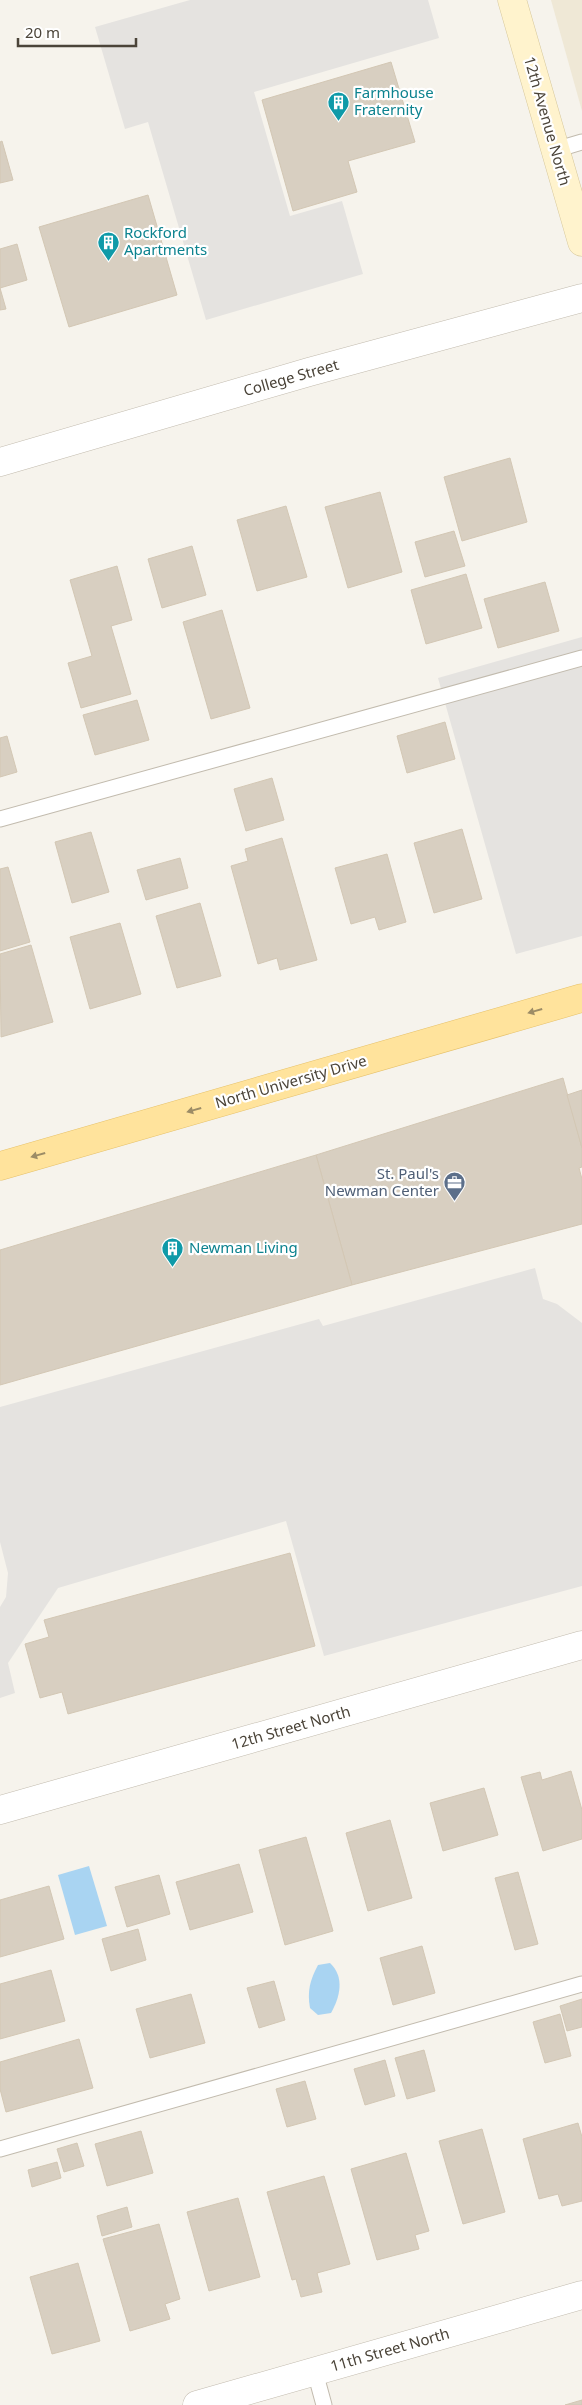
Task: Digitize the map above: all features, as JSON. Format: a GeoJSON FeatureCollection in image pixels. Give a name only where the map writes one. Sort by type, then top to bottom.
{"type":"FeatureCollection","features":[{"type":"Feature","properties":{"kind":"main road","name":"12th Avenue North"},"geometry":{"type":"LineString","coordinates":[[512,0],[582,242]]}},
{"type":"Feature","properties":{"kind":"main road","name":"North University Drive"},"geometry":{"type":"LineString","coordinates":[[0,1165],[582,998]]}},
{"type":"Feature","properties":{"kind":"street","name":"College Street"},"geometry":{"type":"LineString","coordinates":[[0,462],[300,375],[582,298]]}},
{"type":"Feature","properties":{"kind":"street","name":"12th Street North"},"geometry":{"type":"LineString","coordinates":[[0,1810],[582,1645]]}},
{"type":"Feature","properties":{"kind":"street","name":"11th Street North"},"geometry":{"type":"LineString","coordinates":[[198,2405],[582,2295]]}},
{"type":"Feature","properties":{"kind":"lane"},"geometry":{"type":"LineString","coordinates":[[555,150],[582,142]]}},
{"type":"Feature","properties":{"kind":"lane"},"geometry":{"type":"LineString","coordinates":[[0,820],[582,658]]}},
{"type":"Feature","properties":{"kind":"lane"},"geometry":{"type":"LineString","coordinates":[[0,2149],[582,1984]]}},
{"type":"Feature","properties":{"kind":"lane"},"geometry":{"type":"LineString","coordinates":[[315,2372],[324,2405]]}},
{"type":"Feature","properties":{"kind":"shaded area"},"geometry":{"type":"Polygon","coordinates":[[[190,0],[428,0],[439,38],[254,92],[290,216],[342,201],[363,274],[206,320],[148,122],[125,129],[95,27],[190,0]]]}},
{"type":"Feature","properties":{"kind":"shaded area"},"geometry":{"type":"Polygon","coordinates":[[[551,0],[582,0],[582,111],[551,0]]]}},
{"type":"Feature","properties":{"kind":"shaded area"},"geometry":{"type":"Polygon","coordinates":[[[582,637],[582,936],[516,954],[438,678],[582,637]]]}},
{"type":"Feature","properties":{"kind":"shaded area"},"geometry":{"type":"Polygon","coordinates":[[[535,1268],[543,1299],[557,1304],[582,1323],[582,1586],[324,1656],[286,1521],[58,1588],[8,1663],[15,1693],[0,1698],[0,1607],[6,1597],[8,1573],[0,1542],[0,1407],[319,1319],[323,1326],[535,1268]]]}},
{"type":"Feature","properties":{"kind":"water"},"geometry":{"type":"Polygon","coordinates":[[[89,1866],[107,1926],[75,1935],[58,1875],[89,1866]]]}},
{"type":"Feature","properties":{"kind":"water"},"geometry":{"type":"Polygon","coordinates":[[[330,1963],[338,1974],[339,1994],[331,2013],[318,2015],[310,2008],[310,1986],[318,1965],[330,1963]]]}},
{"type":"Feature","properties":{"kind":"building","name":"Farmhouse Fraternity"},"geometry":{"type":"Polygon","coordinates":[[[391,62],[415,142],[348,161],[357,192],[293,211],[262,100],[391,62]]]}},
{"type":"Feature","properties":{"kind":"building"},"geometry":{"type":"Polygon","coordinates":[[[2,141],[13,180],[0,183],[0,142],[2,141]]]}},
{"type":"Feature","properties":{"kind":"building","name":"Rockford Apartments"},"geometry":{"type":"Polygon","coordinates":[[[148,195],[177,295],[69,327],[39,227],[148,195]]]}},
{"type":"Feature","properties":{"kind":"building"},"geometry":{"type":"Polygon","coordinates":[[[17,244],[27,280],[0,288],[0,249],[17,244]]]}},
{"type":"Feature","properties":{"kind":"building"},"geometry":{"type":"Polygon","coordinates":[[[0,288],[6,309],[0,310],[0,288]]]}},
{"type":"Feature","properties":{"kind":"building"},"geometry":{"type":"Polygon","coordinates":[[[510,458],[527,522],[462,541],[444,477],[510,458]]]}},
{"type":"Feature","properties":{"kind":"building"},"geometry":{"type":"Polygon","coordinates":[[[380,492],[402,572],[348,588],[325,507],[380,492]]]}},
{"type":"Feature","properties":{"kind":"building"},"geometry":{"type":"Polygon","coordinates":[[[286,506],[307,577],[257,591],[237,520],[286,506]]]}},
{"type":"Feature","properties":{"kind":"building"},"geometry":{"type":"Polygon","coordinates":[[[454,531],[465,566],[425,577],[415,542],[454,531]]]}},
{"type":"Feature","properties":{"kind":"building"},"geometry":{"type":"Polygon","coordinates":[[[192,546],[206,595],[162,608],[148,559],[192,546]]]}},
{"type":"Feature","properties":{"kind":"building"},"geometry":{"type":"Polygon","coordinates":[[[117,566],[132,620],[111,626],[131,694],[81,708],[68,663],[92,656],[70,580],[117,566]]]}},
{"type":"Feature","properties":{"kind":"building"},"geometry":{"type":"Polygon","coordinates":[[[466,574],[482,628],[426,644],[411,590],[466,574]]]}},
{"type":"Feature","properties":{"kind":"building"},"geometry":{"type":"Polygon","coordinates":[[[545,582],[559,631],[498,648],[484,599],[545,582]]]}},
{"type":"Feature","properties":{"kind":"building"},"geometry":{"type":"Polygon","coordinates":[[[222,610],[250,708],[211,719],[183,622],[222,610]]]}},
{"type":"Feature","properties":{"kind":"building"},"geometry":{"type":"Polygon","coordinates":[[[137,700],[149,740],[95,755],[83,715],[137,700]]]}},
{"type":"Feature","properties":{"kind":"building"},"geometry":{"type":"Polygon","coordinates":[[[445,722],[455,759],[407,773],[397,736],[445,722]]]}},
{"type":"Feature","properties":{"kind":"building"},"geometry":{"type":"Polygon","coordinates":[[[7,736],[17,772],[0,777],[0,738],[7,736]]]}},
{"type":"Feature","properties":{"kind":"building"},"geometry":{"type":"Polygon","coordinates":[[[272,778],[284,820],[246,831],[234,789],[272,778]]]}},
{"type":"Feature","properties":{"kind":"building"},"geometry":{"type":"Polygon","coordinates":[[[462,829],[482,899],[434,913],[414,843],[462,829]]]}},
{"type":"Feature","properties":{"kind":"building"},"geometry":{"type":"Polygon","coordinates":[[[91,832],[109,892],[72,903],[55,842],[91,832]]]}},
{"type":"Feature","properties":{"kind":"building"},"geometry":{"type":"Polygon","coordinates":[[[282,838],[317,960],[280,970],[277,958],[258,964],[231,866],[248,861],[245,849],[282,838]]]}},
{"type":"Feature","properties":{"kind":"building"},"geometry":{"type":"Polygon","coordinates":[[[387,854],[406,922],[379,930],[375,917],[351,924],[335,868],[387,854]]]}},
{"type":"Feature","properties":{"kind":"building"},"geometry":{"type":"Polygon","coordinates":[[[180,858],[188,888],[146,900],[137,870],[180,858]]]}},
{"type":"Feature","properties":{"kind":"building"},"geometry":{"type":"Polygon","coordinates":[[[8,867],[30,942],[0,951],[0,869],[8,867]]]}},
{"type":"Feature","properties":{"kind":"building"},"geometry":{"type":"Polygon","coordinates":[[[200,903],[221,976],[177,988],[156,916],[200,903]]]}},
{"type":"Feature","properties":{"kind":"building"},"geometry":{"type":"Polygon","coordinates":[[[120,923],[141,994],[90,1009],[70,937],[120,923]]]}},
{"type":"Feature","properties":{"kind":"building"},"geometry":{"type":"Polygon","coordinates":[[[31,945],[53,1022],[1,1037],[0,954],[31,945]]]}},
{"type":"Feature","properties":{"kind":"building","name":"St. Paul's Newman Center"},"geometry":{"type":"Polygon","coordinates":[[[563,1078],[582,1148],[582,1167],[579,1168],[582,1179],[582,1224],[352,1285],[316,1155],[563,1078]]]}},
{"type":"Feature","properties":{"kind":"building"},"geometry":{"type":"Polygon","coordinates":[[[582,1090],[582,1148],[567,1095],[582,1090]]]}},
{"type":"Feature","properties":{"kind":"building","name":"Newman Living"},"geometry":{"type":"Polygon","coordinates":[[[316,1155],[352,1285],[0,1385],[0,1250],[316,1155]]]}},
{"type":"Feature","properties":{"kind":"building"},"geometry":{"type":"Polygon","coordinates":[[[290,1553],[315,1646],[68,1714],[62,1692],[40,1698],[25,1644],[49,1637],[44,1620],[290,1553]]]}},
{"type":"Feature","properties":{"kind":"building"},"geometry":{"type":"Polygon","coordinates":[[[571,1771],[582,1810],[582,1839],[543,1851],[521,1777],[540,1772],[542,1780],[571,1771]]]}},
{"type":"Feature","properties":{"kind":"building"},"geometry":{"type":"Polygon","coordinates":[[[484,1788],[498,1835],[443,1851],[430,1803],[484,1788]]]}},
{"type":"Feature","properties":{"kind":"building"},"geometry":{"type":"Polygon","coordinates":[[[390,1820],[412,1898],[368,1911],[346,1833],[390,1820]]]}},
{"type":"Feature","properties":{"kind":"building"},"geometry":{"type":"Polygon","coordinates":[[[306,1837],[333,1931],[285,1945],[259,1850],[306,1837]]]}},
{"type":"Feature","properties":{"kind":"building"},"geometry":{"type":"Polygon","coordinates":[[[239,1864],[253,1912],[190,1930],[176,1882],[239,1864]]]}},
{"type":"Feature","properties":{"kind":"building"},"geometry":{"type":"Polygon","coordinates":[[[518,1872],[538,1944],[515,1950],[495,1878],[518,1872]]]}},
{"type":"Feature","properties":{"kind":"building"},"geometry":{"type":"Polygon","coordinates":[[[159,1875],[170,1914],[127,1927],[115,1887],[159,1875]]]}},
{"type":"Feature","properties":{"kind":"building"},"geometry":{"type":"Polygon","coordinates":[[[49,1886],[64,1939],[0,1957],[0,1900],[49,1886]]]}},
{"type":"Feature","properties":{"kind":"building"},"geometry":{"type":"Polygon","coordinates":[[[138,1929],[146,1960],[111,1971],[102,1939],[138,1929]]]}},
{"type":"Feature","properties":{"kind":"building"},"geometry":{"type":"Polygon","coordinates":[[[422,1946],[435,1993],[393,2005],[380,1958],[422,1946]]]}},
{"type":"Feature","properties":{"kind":"building"},"geometry":{"type":"Polygon","coordinates":[[[51,1970],[65,2021],[0,2039],[0,1984],[51,1970]]]}},
{"type":"Feature","properties":{"kind":"building"},"geometry":{"type":"Polygon","coordinates":[[[274,1981],[285,2020],[259,2028],[247,1988],[274,1981]]]}},
{"type":"Feature","properties":{"kind":"building"},"geometry":{"type":"Polygon","coordinates":[[[191,1994],[205,2043],[150,2058],[136,2009],[191,1994]]]}},
{"type":"Feature","properties":{"kind":"building"},"geometry":{"type":"Polygon","coordinates":[[[582,1999],[582,2027],[567,2031],[560,2006],[582,1999]]]}},
{"type":"Feature","properties":{"kind":"building"},"geometry":{"type":"Polygon","coordinates":[[[560,2014],[571,2056],[545,2063],[533,2022],[560,2014]]]}},
{"type":"Feature","properties":{"kind":"building"},"geometry":{"type":"Polygon","coordinates":[[[79,2039],[93,2088],[6,2112],[0,2089],[0,2062],[79,2039]]]}},
{"type":"Feature","properties":{"kind":"building"},"geometry":{"type":"Polygon","coordinates":[[[424,2050],[435,2091],[407,2099],[395,2058],[424,2050]]]}},
{"type":"Feature","properties":{"kind":"building"},"geometry":{"type":"Polygon","coordinates":[[[385,2060],[395,2096],[365,2105],[354,2069],[385,2060]]]}},
{"type":"Feature","properties":{"kind":"building"},"geometry":{"type":"Polygon","coordinates":[[[305,2081],[316,2119],[287,2127],[276,2089],[305,2081]]]}},
{"type":"Feature","properties":{"kind":"building"},"geometry":{"type":"Polygon","coordinates":[[[578,2123],[582,2137],[582,2201],[562,2206],[558,2194],[539,2199],[523,2139],[578,2123]]]}},
{"type":"Feature","properties":{"kind":"building"},"geometry":{"type":"Polygon","coordinates":[[[482,2129],[505,2212],[463,2224],[439,2141],[482,2129]]]}},
{"type":"Feature","properties":{"kind":"building"},"geometry":{"type":"Polygon","coordinates":[[[141,2131],[153,2173],[107,2186],[95,2144],[141,2131]]]}},
{"type":"Feature","properties":{"kind":"building"},"geometry":{"type":"Polygon","coordinates":[[[77,2143],[84,2166],[64,2172],[57,2149],[77,2143]]]}},
{"type":"Feature","properties":{"kind":"building"},"geometry":{"type":"Polygon","coordinates":[[[406,2153],[429,2231],[415,2235],[419,2249],[377,2260],[351,2169],[406,2153]]]}},
{"type":"Feature","properties":{"kind":"building"},"geometry":{"type":"Polygon","coordinates":[[[57,2162],[61,2178],[32,2187],[28,2170],[57,2162]]]}},
{"type":"Feature","properties":{"kind":"building"},"geometry":{"type":"Polygon","coordinates":[[[324,2176],[350,2264],[317,2273],[322,2292],[301,2297],[296,2279],[292,2280],[267,2192],[324,2176]]]}},
{"type":"Feature","properties":{"kind":"building"},"geometry":{"type":"Polygon","coordinates":[[[238,2198],[260,2277],[209,2291],[187,2212],[238,2198]]]}},
{"type":"Feature","properties":{"kind":"building"},"geometry":{"type":"Polygon","coordinates":[[[127,2207],[132,2227],[102,2236],[97,2216],[127,2207]]]}},
{"type":"Feature","properties":{"kind":"building"},"geometry":{"type":"Polygon","coordinates":[[[159,2224],[180,2299],[165,2304],[170,2319],[130,2331],[103,2239],[159,2224]]]}},
{"type":"Feature","properties":{"kind":"building"},"geometry":{"type":"Polygon","coordinates":[[[78,2263],[100,2341],[52,2354],[30,2277],[78,2263]]]}},
{"type":"Feature","properties":{"kind":"building"},"geometry":{"type":"Polygon","coordinates":[[[582,2400],[582,2405],[565,2405],[582,2400]]]}},
{"type":"Feature","properties":{"kind":"place","name":"Farmhouse Fraternity"},"geometry":{"type":"Point","coordinates":[338,121]}},
{"type":"Feature","properties":{"kind":"place","name":"Rockford Apartments"},"geometry":{"type":"Point","coordinates":[108,261]}},
{"type":"Feature","properties":{"kind":"place","name":"St. Paul's Newman Center"},"geometry":{"type":"Point","coordinates":[455,1202]}},
{"type":"Feature","properties":{"kind":"place","name":"Newman Living"},"geometry":{"type":"Point","coordinates":[173,1267]}}]}
